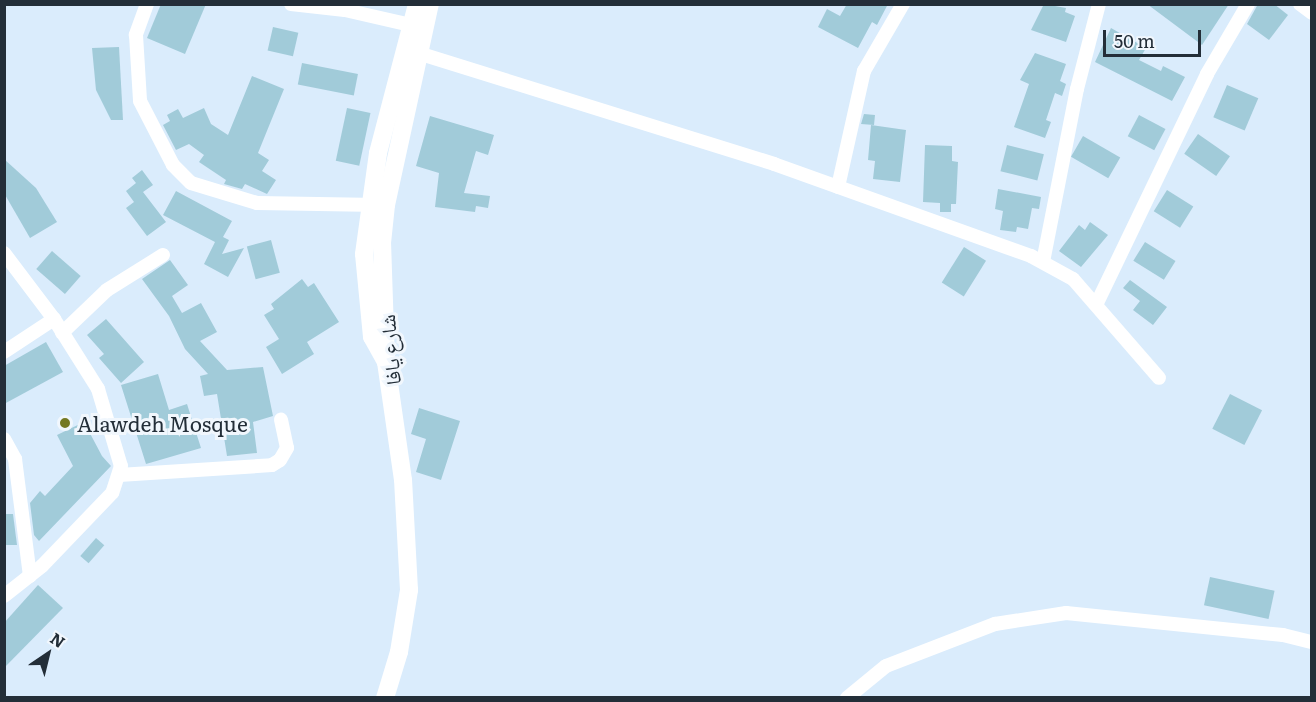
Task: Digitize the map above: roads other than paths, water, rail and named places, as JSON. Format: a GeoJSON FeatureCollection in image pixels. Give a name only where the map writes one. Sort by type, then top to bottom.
{"type":"FeatureCollection","features":[{"type":"Feature","properties":{"kind":"street"},"geometry":{"type":"LineString","coordinates":[[147,4],[136,35],[140,101],[173,165],[191,183],[256,203],[378,205],[378,153],[417,4]]}},
{"type":"Feature","properties":{"kind":"street"},"geometry":{"type":"LineString","coordinates":[[291,4],[345,10],[411,25]]}},
{"type":"Feature","properties":{"kind":"street","name":"شارع يافا"},"geometry":{"type":"LineString","coordinates":[[385,698],[399,652],[409,590],[403,480],[386,362],[382,243],[378,205],[430,4]]}},
{"type":"Feature","properties":{"kind":"street"},"geometry":{"type":"LineString","coordinates":[[838,187],[864,71],[903,4]]}},
{"type":"Feature","properties":{"kind":"street"},"geometry":{"type":"LineString","coordinates":[[1043,262],[1077,89],[1099,4]]}},
{"type":"Feature","properties":{"kind":"street"},"geometry":{"type":"LineString","coordinates":[[1097,303],[1207,74],[1248,4]]}},
{"type":"Feature","properties":{"kind":"street"},"geometry":{"type":"LineString","coordinates":[[1300,4],[1311,13]]}},
{"type":"Feature","properties":{"kind":"street"},"geometry":{"type":"LineString","coordinates":[[418,53],[838,187],[1043,262],[1073,279],[1097,303],[1159,378]]}},
{"type":"Feature","properties":{"kind":"street"},"geometry":{"type":"LineString","coordinates":[[4,253],[54,319],[98,389],[117,445],[119,475],[112,493],[30,576],[4,596]]}},
{"type":"Feature","properties":{"kind":"street"},"geometry":{"type":"LineString","coordinates":[[62,333],[107,290],[163,255]]}},
{"type":"Feature","properties":{"kind":"street"},"geometry":{"type":"LineString","coordinates":[[4,352],[54,319]]}},
{"type":"Feature","properties":{"kind":"street"},"geometry":{"type":"LineString","coordinates":[[119,475],[272,465],[280,460],[287,448],[281,420]]}},
{"type":"Feature","properties":{"kind":"street"},"geometry":{"type":"LineString","coordinates":[[4,439],[15,459],[30,576]]}},
{"type":"Feature","properties":{"kind":"street"},"geometry":{"type":"LineString","coordinates":[[847,698],[886,666],[995,624],[1066,613],[1283,636],[1311,642]]}},
{"type":"Feature","properties":{"kind":"place","name":"Alawdeh Mosque"},"geometry":{"type":"Point","coordinates":[65,423]}}]}
